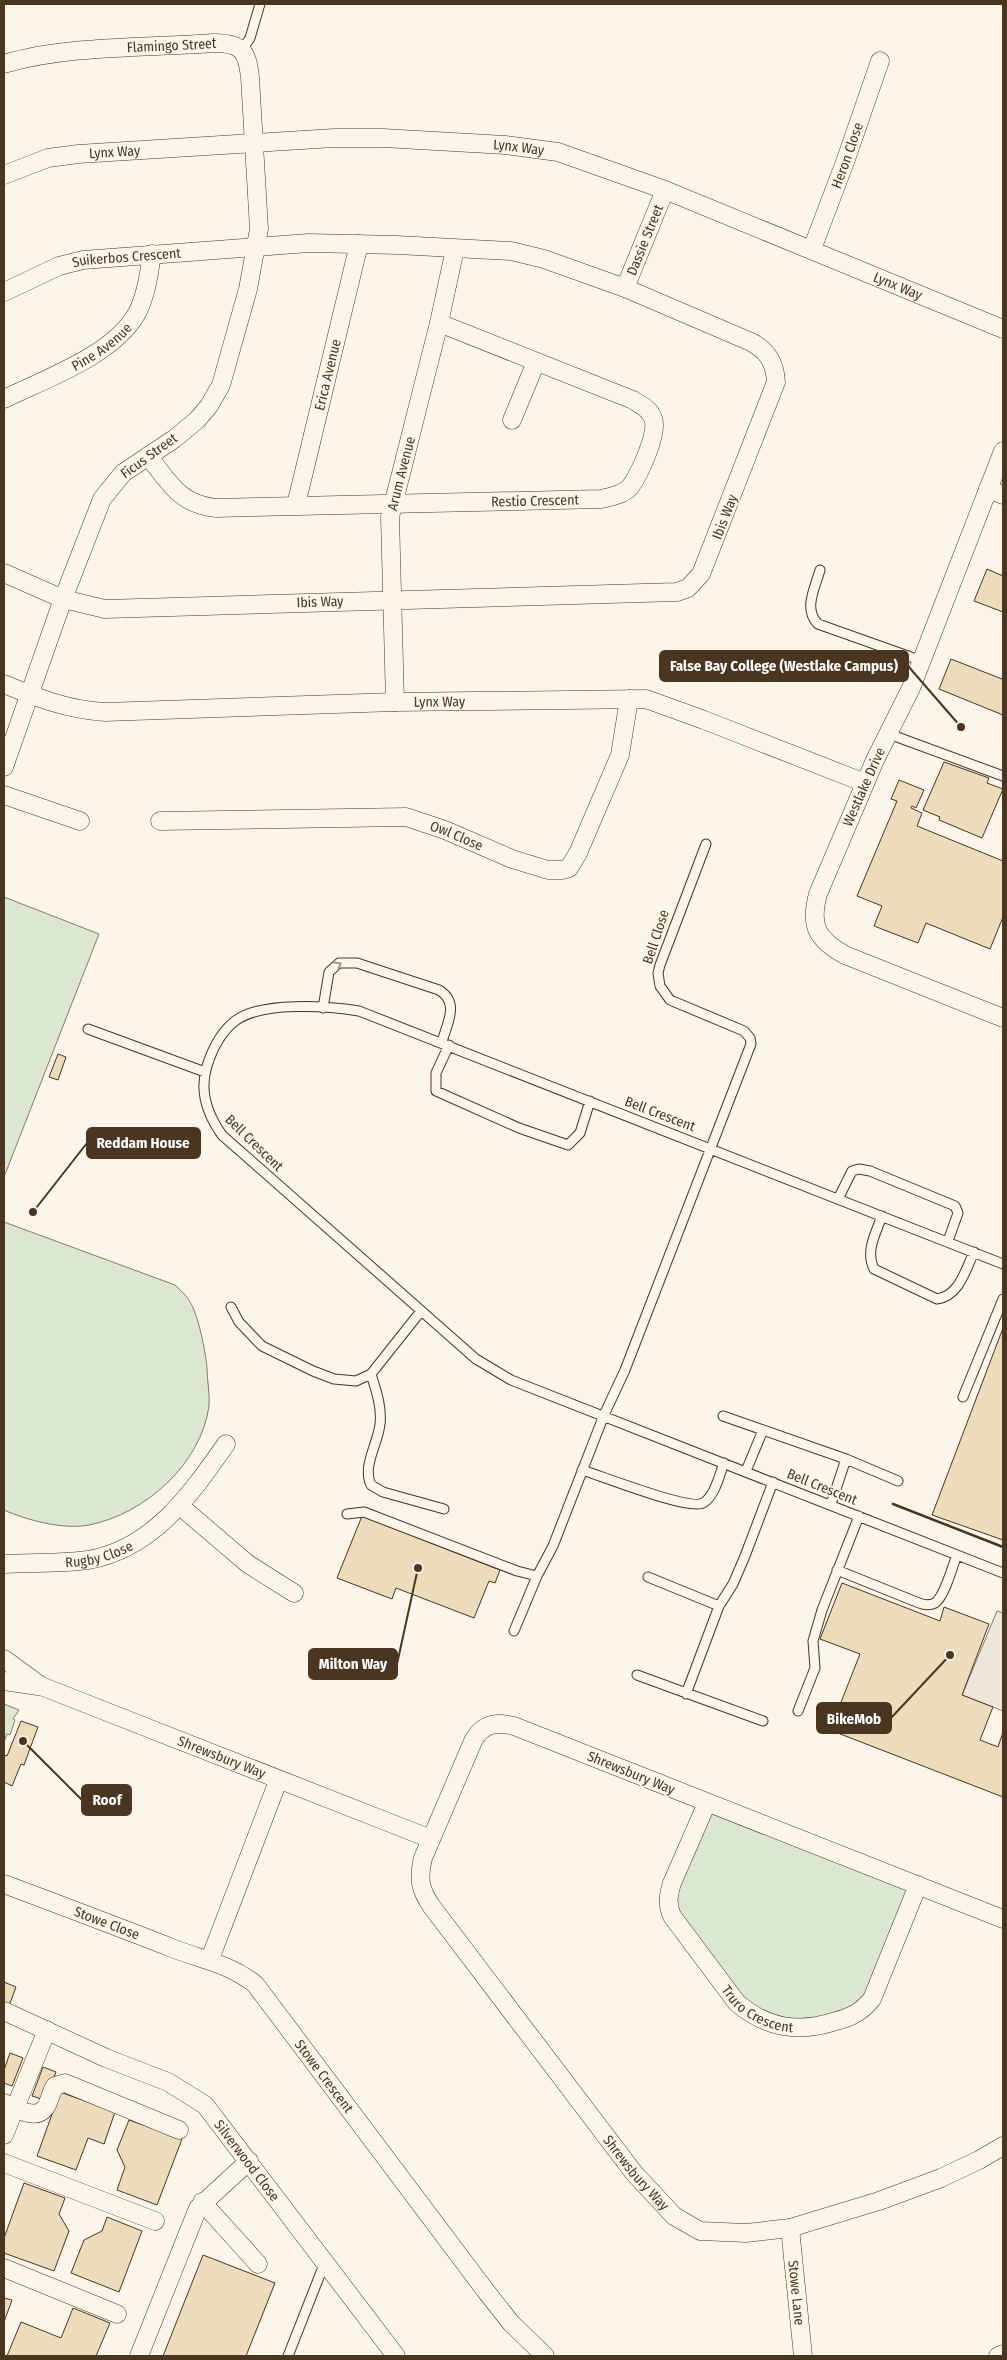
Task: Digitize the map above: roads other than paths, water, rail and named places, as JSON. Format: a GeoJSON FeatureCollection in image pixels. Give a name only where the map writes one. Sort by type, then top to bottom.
{"type":"FeatureCollection","features":[{"type":"Feature","properties":{"kind":"street","name":"Flamingo Street"},"geometry":{"type":"LineString","coordinates":[[4,64],[23,58],[57,53],[214,43],[232,44],[242,50]]}},
{"type":"Feature","properties":{"kind":"street"},"geometry":{"type":"LineString","coordinates":[[242,50],[248,59],[255,143]]}},
{"type":"Feature","properties":{"kind":"street","name":"Heron Close"},"geometry":{"type":"LineString","coordinates":[[812,249],[880,61]]}},
{"type":"Feature","properties":{"kind":"street","name":"Lynx Way"},"geometry":{"type":"LineString","coordinates":[[4,175],[48,158],[78,154],[334,138],[383,138],[537,148],[558,152],[665,190],[812,249],[883,282],[1003,329]]}},
{"type":"Feature","properties":{"kind":"street","name":"Ficus Street"},"geometry":{"type":"LineString","coordinates":[[4,767],[63,598],[102,499],[123,473],[174,439],[197,420],[209,406],[221,385],[248,289],[259,228],[255,143]]}},
{"type":"Feature","properties":{"kind":"street","name":"Dassie Street"},"geometry":{"type":"LineString","coordinates":[[624,288],[665,190]]}},
{"type":"Feature","properties":{"kind":"street","name":"Ibis Way"},"geometry":{"type":"LineString","coordinates":[[63,598],[106,609],[392,599],[663,593],[688,588],[697,580],[712,552],[774,391],[776,373],[770,357],[762,348],[624,288],[525,253],[359,244],[309,243],[256,247]]}},
{"type":"Feature","properties":{"kind":"street","name":"Erica Avenue"},"geometry":{"type":"LineString","coordinates":[[296,505],[359,244]]}},
{"type":"Feature","properties":{"kind":"street","name":"Suikerbos Crescent"},"geometry":{"type":"LineString","coordinates":[[4,292],[59,266],[82,260],[256,247]]}},
{"type":"Feature","properties":{"kind":"street","name":"Arum Avenue"},"geometry":{"type":"LineString","coordinates":[[395,702],[390,532],[392,502],[439,323],[455,249]]}},
{"type":"Feature","properties":{"kind":"street","name":"Pine Avenue"},"geometry":{"type":"LineString","coordinates":[[4,399],[91,356],[122,335],[138,312],[147,282],[152,254]]}},
{"type":"Feature","properties":{"kind":"street","name":"Restio Crescent"},"geometry":{"type":"LineString","coordinates":[[148,456],[181,495],[199,506],[216,508],[392,502],[601,499],[615,496],[629,489],[655,429],[654,419],[649,410],[633,400],[439,323]]}},
{"type":"Feature","properties":{"kind":"street"},"geometry":{"type":"LineString","coordinates":[[512,420],[536,362]]}},
{"type":"Feature","properties":{"kind":"street","name":"Westlake Drive"},"geometry":{"type":"LineString","coordinates":[[1003,451],[996,492],[904,705],[865,783],[814,906],[815,928],[829,946],[846,956],[1003,1018]]}},
{"type":"Feature","properties":{"kind":"street"},"geometry":{"type":"LineString","coordinates":[[4,573],[63,598]]}},
{"type":"Feature","properties":{"kind":"street","name":"Lynx Way"},"geometry":{"type":"LineString","coordinates":[[4,684],[65,707],[84,711],[105,712],[395,702],[646,699],[865,783]]}},
{"type":"Feature","properties":{"kind":"street","name":"Owl Close"},"geometry":{"type":"LineString","coordinates":[[160,821],[406,817],[445,830],[527,864],[548,870],[562,870],[569,868],[578,854],[620,755],[629,698]]}},
{"type":"Feature","properties":{"kind":"street"},"geometry":{"type":"LineString","coordinates":[[4,796],[80,821]]}},
{"type":"Feature","properties":{"kind":"street","name":"Rugby Close"},"geometry":{"type":"LineString","coordinates":[[4,1564],[76,1561],[100,1557],[140,1539],[167,1520],[180,1506],[226,1444]]}},
{"type":"Feature","properties":{"kind":"street"},"geometry":{"type":"LineString","coordinates":[[180,1506],[248,1564],[294,1594]]}},
{"type":"Feature","properties":{"kind":"street"},"geometry":{"type":"LineString","coordinates":[[4,1659],[41,1686]]}},
{"type":"Feature","properties":{"kind":"street"},"geometry":{"type":"LineString","coordinates":[[4,1681],[41,1686]]}},
{"type":"Feature","properties":{"kind":"street","name":"Shrewsbury Way"},"geometry":{"type":"LineString","coordinates":[[41,1686],[431,1839]]}},
{"type":"Feature","properties":{"kind":"street","name":"Shrewsbury Way"},"geometry":{"type":"LineString","coordinates":[[1003,1919],[514,1726],[493,1724],[483,1728],[474,1739],[423,1858],[420,1880],[421,1888],[428,1902],[634,2173],[674,2216],[700,2231],[746,2233],[790,2228],[879,2201],[941,2178],[1003,2146]]}},
{"type":"Feature","properties":{"kind":"street"},"geometry":{"type":"LineString","coordinates":[[210,1959],[278,1780]]}},
{"type":"Feature","properties":{"kind":"street","name":"Truro Crescent"},"geometry":{"type":"LineString","coordinates":[[706,1803],[668,1894],[669,1909],[672,1916],[737,2003],[762,2019],[785,2027],[803,2029],[821,2026],[858,2013],[872,1999],[918,1886]]}},
{"type":"Feature","properties":{"kind":"street","name":"Stowe Close"},"geometry":{"type":"LineString","coordinates":[[4,1884],[178,1950],[210,1959]]}},
{"type":"Feature","properties":{"kind":"street","name":"Stowe Crescent"},"geometry":{"type":"LineString","coordinates":[[210,1959],[230,1968],[255,1984],[511,2323],[545,2356]]}},
{"type":"Feature","properties":{"kind":"street","name":"Silverwood Close"},"geometry":{"type":"LineString","coordinates":[[4,2012],[48,2030],[106,2058],[168,2082],[205,2105],[396,2356]]}},
{"type":"Feature","properties":{"kind":"street"},"geometry":{"type":"LineString","coordinates":[[4,2135],[9,2106],[48,2030]]}},
{"type":"Feature","properties":{"kind":"street"},"geometry":{"type":"LineString","coordinates":[[9,2106],[31,2114],[38,2113],[46,2107],[55,2086],[65,2083],[179,2130]]}},
{"type":"Feature","properties":{"kind":"street"},"geometry":{"type":"LineString","coordinates":[[139,2356],[193,2218],[202,2202],[249,2161]]}},
{"type":"Feature","properties":{"kind":"street"},"geometry":{"type":"LineString","coordinates":[[4,2163],[155,2221]]}},
{"type":"Feature","properties":{"kind":"street"},"geometry":{"type":"LineString","coordinates":[[202,2202],[258,2264]]}},
{"type":"Feature","properties":{"kind":"street","name":"Stowe Lane"},"geometry":{"type":"LineString","coordinates":[[790,2228],[803,2356]]}},
{"type":"Feature","properties":{"kind":"street"},"geometry":{"type":"LineString","coordinates":[[4,2268],[117,2314]]}},
{"type":"Feature","properties":{"kind":"street"},"geometry":{"type":"LineString","coordinates":[[998,2356],[1003,2354]]}},
{"type":"Feature","properties":{"kind":"lane"},"geometry":{"type":"LineString","coordinates":[[242,50],[250,38],[260,4]]}},
{"type":"Feature","properties":{"kind":"lane"},"geometry":{"type":"LineString","coordinates":[[820,570],[810,606],[812,618],[818,624],[922,660]]}},
{"type":"Feature","properties":{"kind":"lane"},"geometry":{"type":"LineString","coordinates":[[889,734],[1003,776]]}},
{"type":"Feature","properties":{"kind":"lane","name":"Bell Close"},"geometry":{"type":"LineString","coordinates":[[706,844],[664,953],[658,979],[666,996],[676,1004],[748,1034],[751,1044],[711,1148]]}},
{"type":"Feature","properties":{"kind":"lane"},"geometry":{"type":"LineString","coordinates":[[323,1008],[327,977],[333,966],[345,961],[380,969],[446,994],[452,1004],[446,1044],[436,1073],[436,1091],[518,1128],[568,1145],[580,1133],[590,1101]]}},
{"type":"Feature","properties":{"kind":"lane","name":"Bell Crescent"},"geometry":{"type":"LineString","coordinates":[[1003,1264],[359,1011],[323,1008],[276,1008],[243,1017],[235,1021],[215,1046],[205,1072],[204,1090],[207,1109],[222,1134],[476,1360],[497,1373],[1003,1573]]}},
{"type":"Feature","properties":{"kind":"lane"},"geometry":{"type":"LineString","coordinates":[[88,1029],[205,1072]]}},
{"type":"Feature","properties":{"kind":"lane"},"geometry":{"type":"LineString","coordinates":[[514,1630],[552,1546],[624,1370],[711,1148]]}},
{"type":"Feature","properties":{"kind":"lane"},"geometry":{"type":"LineString","coordinates":[[838,1199],[852,1171],[858,1169],[870,1171],[955,1206],[958,1213],[948,1241]]}},
{"type":"Feature","properties":{"kind":"lane"},"geometry":{"type":"LineString","coordinates":[[882,1216],[870,1249],[870,1260],[874,1269],[937,1299],[947,1298],[954,1293],[974,1252]]}},
{"type":"Feature","properties":{"kind":"lane"},"geometry":{"type":"LineString","coordinates":[[964,1397],[1003,1299]]}},
{"type":"Feature","properties":{"kind":"lane"},"geometry":{"type":"LineString","coordinates":[[230,1308],[239,1322],[262,1346],[284,1358],[334,1379],[356,1381],[371,1374],[421,1311]]}},
{"type":"Feature","properties":{"kind":"lane"},"geometry":{"type":"LineString","coordinates":[[371,1374],[380,1415],[379,1430],[367,1472],[370,1485],[383,1492],[444,1510]]}},
{"type":"Feature","properties":{"kind":"lane"},"geometry":{"type":"LineString","coordinates":[[723,1416],[846,1460],[898,1481]]}},
{"type":"Feature","properties":{"kind":"lane"},"geometry":{"type":"LineString","coordinates":[[746,1471],[764,1430]]}},
{"type":"Feature","properties":{"kind":"lane"},"geometry":{"type":"LineString","coordinates":[[831,1504],[846,1460]]}},
{"type":"Feature","properties":{"kind":"lane"},"geometry":{"type":"LineString","coordinates":[[582,1470],[692,1505],[700,1504],[710,1497],[724,1463]]}},
{"type":"Feature","properties":{"kind":"lane"},"geometry":{"type":"LineString","coordinates":[[686,1694],[719,1606],[733,1584],[773,1482]]}},
{"type":"Feature","properties":{"kind":"lane"},"geometry":{"type":"LineString","coordinates":[[347,1514],[364,1512],[518,1571],[537,1576]]}},
{"type":"Feature","properties":{"kind":"lane"},"geometry":{"type":"LineString","coordinates":[[798,1711],[814,1668],[813,1649],[815,1631],[859,1516]]}},
{"type":"Feature","properties":{"kind":"lane"},"geometry":{"type":"LineString","coordinates":[[837,1570],[919,1603],[930,1605],[935,1603],[942,1595],[957,1555]]}},
{"type":"Feature","properties":{"kind":"lane"},"geometry":{"type":"LineString","coordinates":[[648,1577],[719,1606]]}},
{"type":"Feature","properties":{"kind":"lane"},"geometry":{"type":"LineString","coordinates":[[637,1674],[686,1694],[763,1721]]}},
{"type":"Feature","properties":{"kind":"lane"},"geometry":{"type":"LineString","coordinates":[[288,2356],[325,2262]]}},
{"type":"Feature","properties":{"kind":"place","name":"False Bay College (Westlake Campus)"},"geometry":{"type":"Point","coordinates":[961,727]}},
{"type":"Feature","properties":{"kind":"place","name":"Reddam House"},"geometry":{"type":"Point","coordinates":[33,1212]}},
{"type":"Feature","properties":{"kind":"place","name":"Milton Way"},"geometry":{"type":"Point","coordinates":[418,1568]}},
{"type":"Feature","properties":{"kind":"place","name":"BikeMob"},"geometry":{"type":"Point","coordinates":[950,1655]}},
{"type":"Feature","properties":{"kind":"place","name":"Roof"},"geometry":{"type":"Point","coordinates":[23,1741]}}]}
